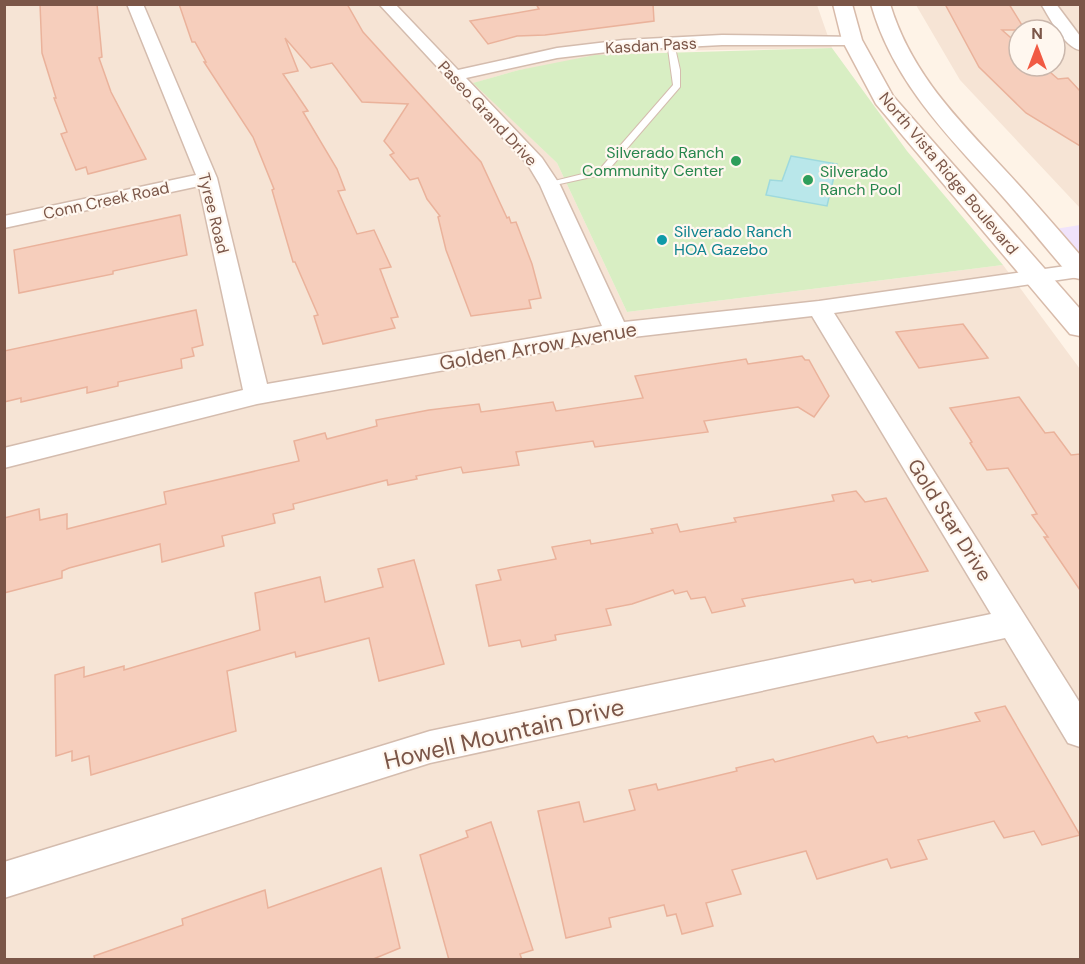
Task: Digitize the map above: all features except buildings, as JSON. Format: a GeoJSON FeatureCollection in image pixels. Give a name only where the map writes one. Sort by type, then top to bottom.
{"type":"FeatureCollection","features":[{"type":"Feature","properties":{"kind":"street","name":"Tyree Road"},"geometry":{"type":"LineString","coordinates":[[135,4],[207,178],[257,395]]}},
{"type":"Feature","properties":{"kind":"street","name":"Paseo Grand Drive"},"geometry":{"type":"LineString","coordinates":[[386,4],[535,162],[550,185],[616,331]]}},
{"type":"Feature","properties":{"kind":"street","name":"North Vista Ridge Boulevard"},"geometry":{"type":"LineString","coordinates":[[842,4],[852,40],[884,99],[1080,327]]}},
{"type":"Feature","properties":{"kind":"street","name":"North Vista Ridge Boulevard"},"geometry":{"type":"LineString","coordinates":[[880,4],[892,40],[918,83],[954,129],[1011,190],[1080,270]]}},
{"type":"Feature","properties":{"kind":"street"},"geometry":{"type":"LineString","coordinates":[[1048,4],[1080,45]]}},
{"type":"Feature","properties":{"kind":"street","name":"Kasdan Pass"},"geometry":{"type":"LineString","coordinates":[[454,76],[533,57],[581,50],[670,43],[852,40]]}},
{"type":"Feature","properties":{"kind":"street","name":"Conn Creek Road"},"geometry":{"type":"LineString","coordinates":[[4,222],[207,178]]}},
{"type":"Feature","properties":{"kind":"street","name":"Golden Arrow Avenue"},"geometry":{"type":"LineString","coordinates":[[4,458],[257,395],[616,331],[819,308],[1080,270]]}},
{"type":"Feature","properties":{"kind":"street","name":"Gold Star Drive"},"geometry":{"type":"LineString","coordinates":[[819,308],[1080,732]]}},
{"type":"Feature","properties":{"kind":"street","name":"Howell Mountain Drive"},"geometry":{"type":"LineString","coordinates":[[4,880],[430,747],[1013,623]]}},
{"type":"Feature","properties":{"kind":"lane"},"geometry":{"type":"LineString","coordinates":[[550,185],[603,172],[677,85],[670,43]]}},
{"type":"Feature","properties":{"kind":"shaded area"},"geometry":{"type":"Polygon","coordinates":[[[5,5],[817,5],[832,48],[662,51],[519,70],[474,83],[557,163],[627,312],[1003,265],[1080,369],[1080,959],[5,960],[5,5]]]}},
{"type":"Feature","properties":{"kind":"shaded area"},"geometry":{"type":"Polygon","coordinates":[[[916,5],[1080,5],[1080,208],[960,80],[916,5]]]}},
{"type":"Feature","properties":{"kind":"shaded area"},"geometry":{"type":"Polygon","coordinates":[[[1080,225],[1080,256],[1055,229],[1080,225]]]}},
{"type":"Feature","properties":{"kind":"green space"},"geometry":{"type":"Polygon","coordinates":[[[832,48],[907,151],[1003,265],[627,312],[557,163],[473,83],[519,70],[595,55],[832,48]]]}},
{"type":"Feature","properties":{"kind":"water","name":"Silverado Ranch Pool"},"geometry":{"type":"Polygon","coordinates":[[[791,156],[837,164],[827,206],[766,195],[770,180],[782,181],[791,156]]]}},
{"type":"Feature","properties":{"kind":"place","name":"Silverado Ranch Community Center"},"geometry":{"type":"Point","coordinates":[736,161]}},
{"type":"Feature","properties":{"kind":"place","name":"Silverado Ranch Pool"},"geometry":{"type":"Point","coordinates":[808,180]}},
{"type":"Feature","properties":{"kind":"place","name":"Silverado Ranch HOA Gazebo"},"geometry":{"type":"Point","coordinates":[662,240]}}]}
